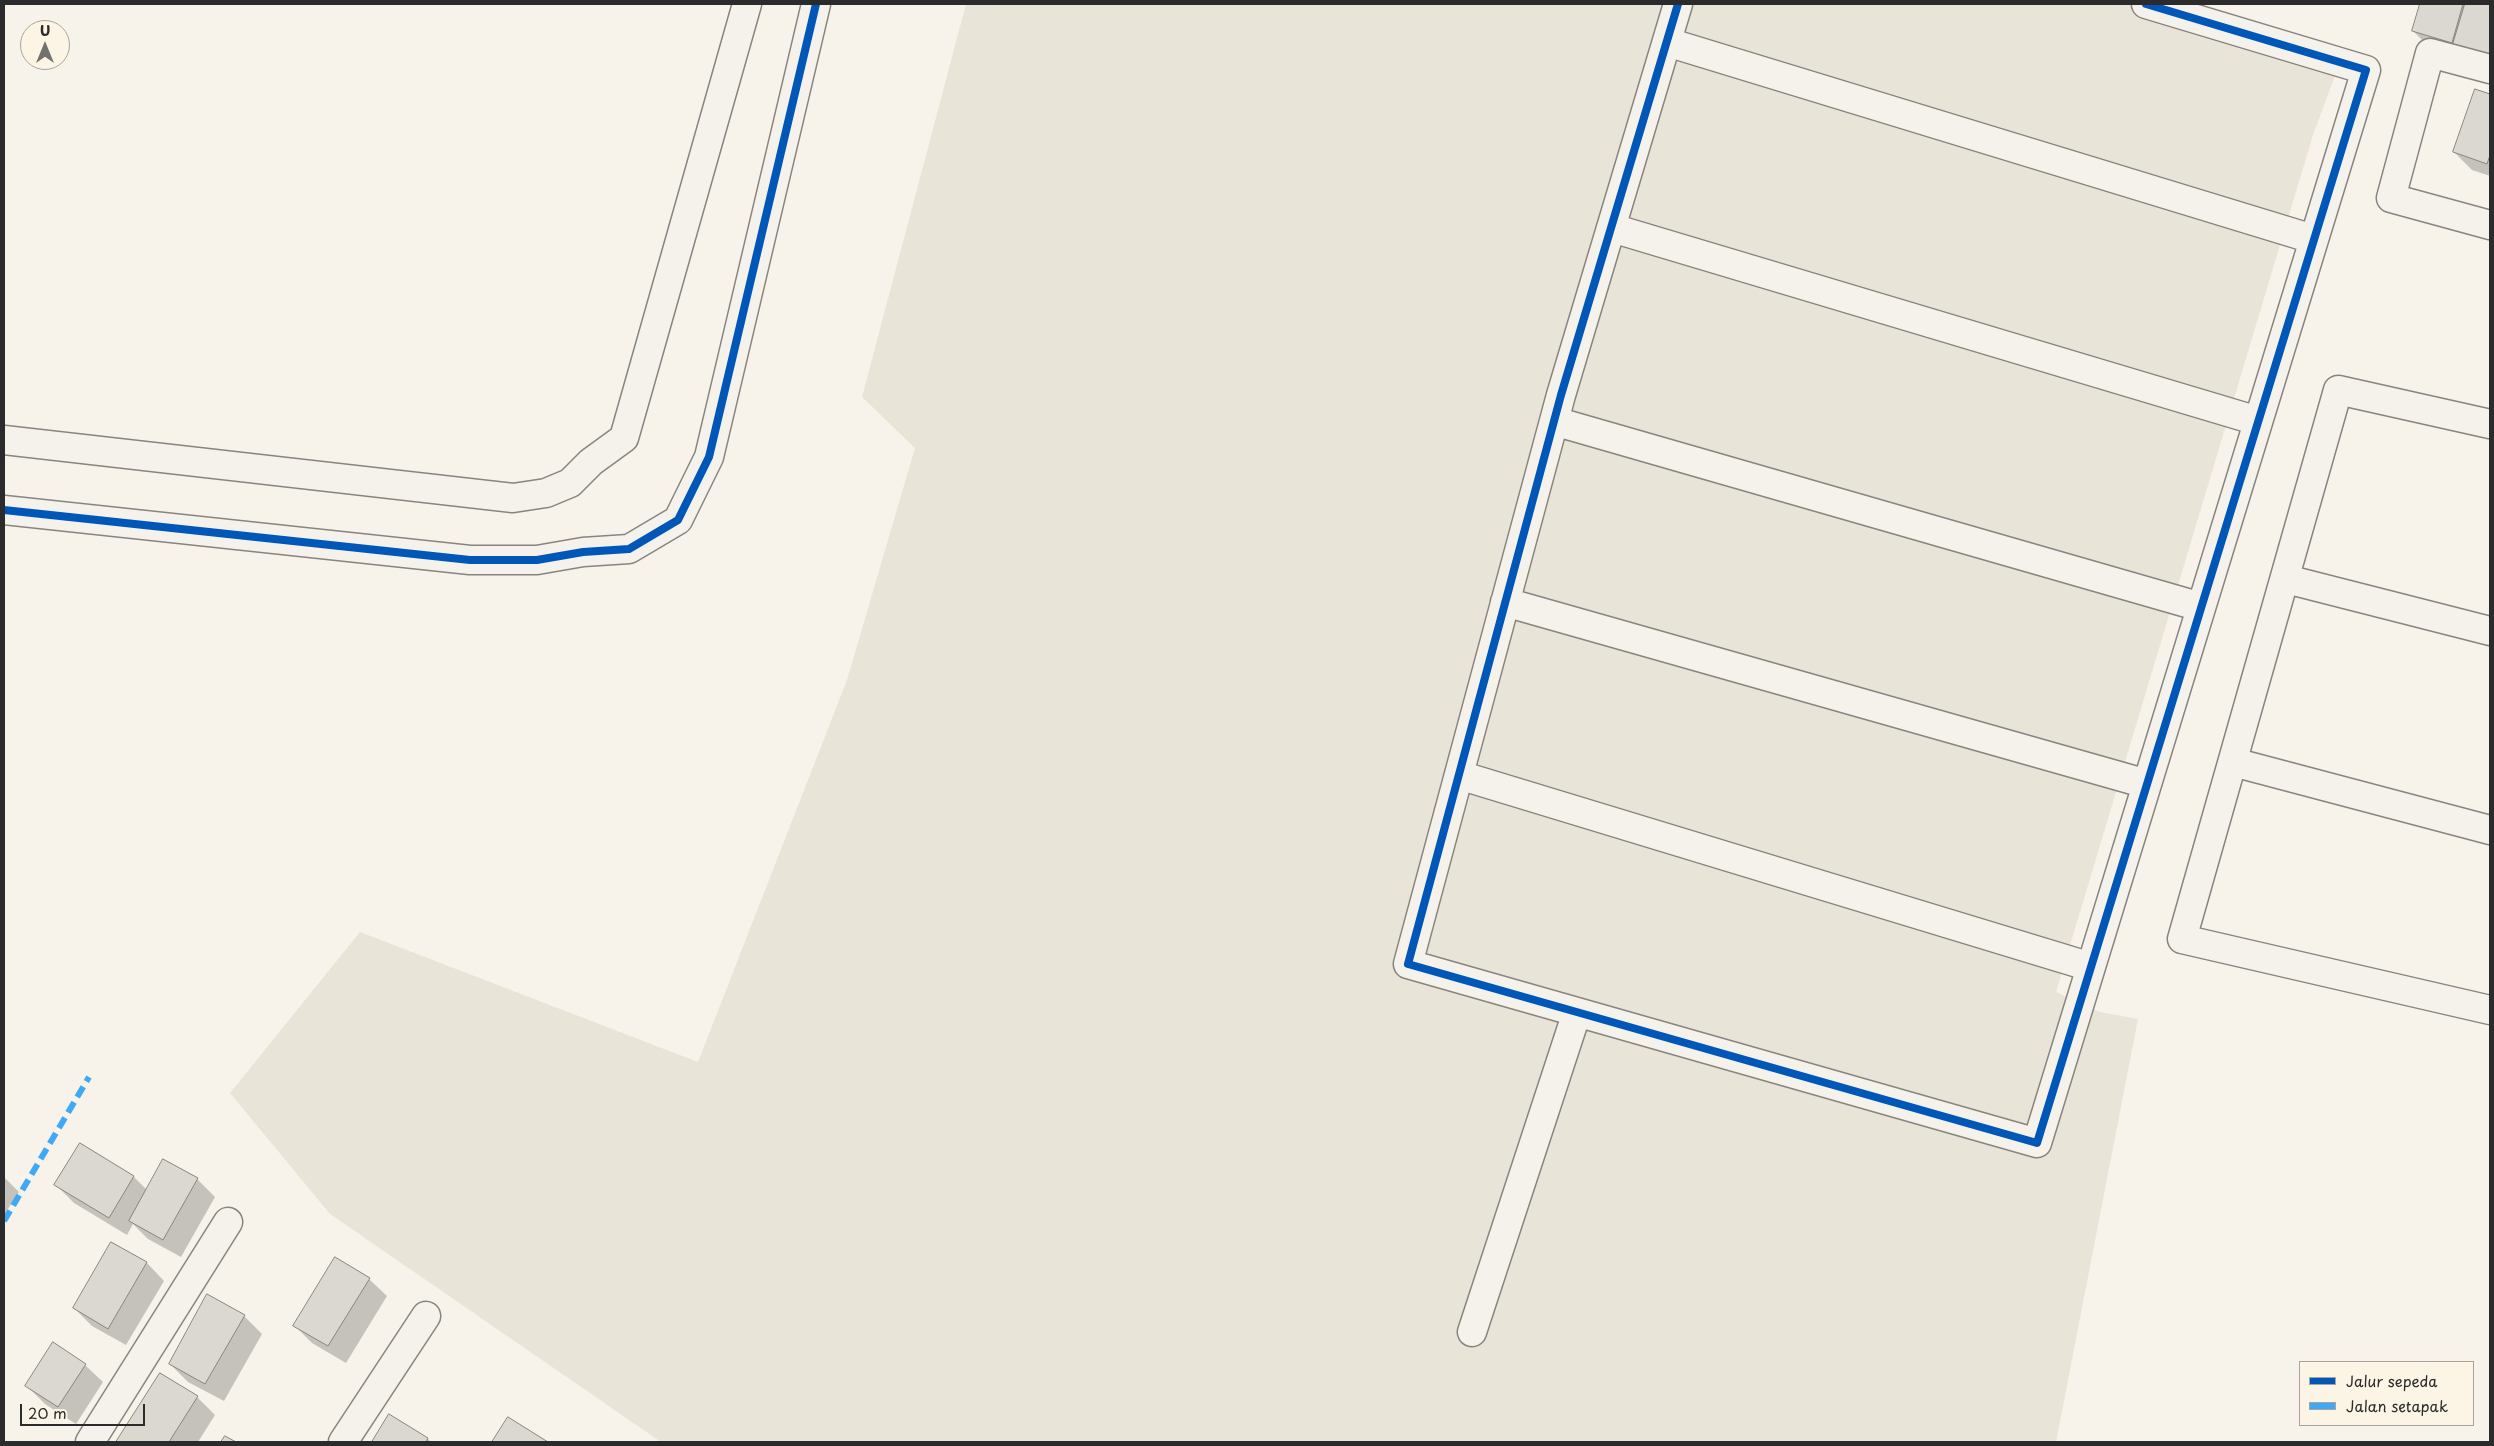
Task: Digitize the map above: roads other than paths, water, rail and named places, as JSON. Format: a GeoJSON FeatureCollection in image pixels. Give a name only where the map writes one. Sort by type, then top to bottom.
{"type":"FeatureCollection","features":[{"type":"Feature","properties":{"kind":"street"},"geometry":{"type":"LineString","coordinates":[[4,440],[513,498],[546,493],[570,483],[591,462],[624,438],[747,4]]}},
{"type":"Feature","properties":{"kind":"street"},"geometry":{"type":"LineString","coordinates":[[4,510],[470,560],[538,560],[583,552],[629,549],[678,520],[709,457],[816,4]]}},
{"type":"Feature","properties":{"kind":"street"},"geometry":{"type":"LineString","coordinates":[[1678,4],[1554,421],[1408,964],[2037,1143],[2366,70],[2146,4]]}},
{"type":"Feature","properties":{"kind":"street"},"geometry":{"type":"LineString","coordinates":[[1667,42],[2313,239]]}},
{"type":"Feature","properties":{"kind":"street"},"geometry":{"type":"LineString","coordinates":[[2490,69],[2430,53],[2391,198],[2490,225]]}},
{"type":"Feature","properties":{"kind":"street"},"geometry":{"type":"LineString","coordinates":[[1612,228],[2258,421]]}},
{"type":"Feature","properties":{"kind":"street"},"geometry":{"type":"LineString","coordinates":[[2490,424],[2338,390],[2286,579],[2182,939],[2490,1010]]}},
{"type":"Feature","properties":{"kind":"street"},"geometry":{"type":"LineString","coordinates":[[1554,421],[2201,607]]}},
{"type":"Feature","properties":{"kind":"street"},"geometry":{"type":"LineString","coordinates":[[2286,579],[2490,631]]}},
{"type":"Feature","properties":{"kind":"street"},"geometry":{"type":"LineString","coordinates":[[1505,602],[2147,784]]}},
{"type":"Feature","properties":{"kind":"street"},"geometry":{"type":"LineString","coordinates":[[2233,762],[2490,830]]}},
{"type":"Feature","properties":{"kind":"street"},"geometry":{"type":"LineString","coordinates":[[1459,775],[2091,967]]}},
{"type":"Feature","properties":{"kind":"street"},"geometry":{"type":"LineString","coordinates":[[1472,1332],[1577,1012]]}},
{"type":"Feature","properties":{"kind":"street"},"geometry":{"type":"LineString","coordinates":[[90,1442],[228,1222]]}},
{"type":"Feature","properties":{"kind":"street"},"geometry":{"type":"LineString","coordinates":[[343,1442],[426,1316]]}}]}
